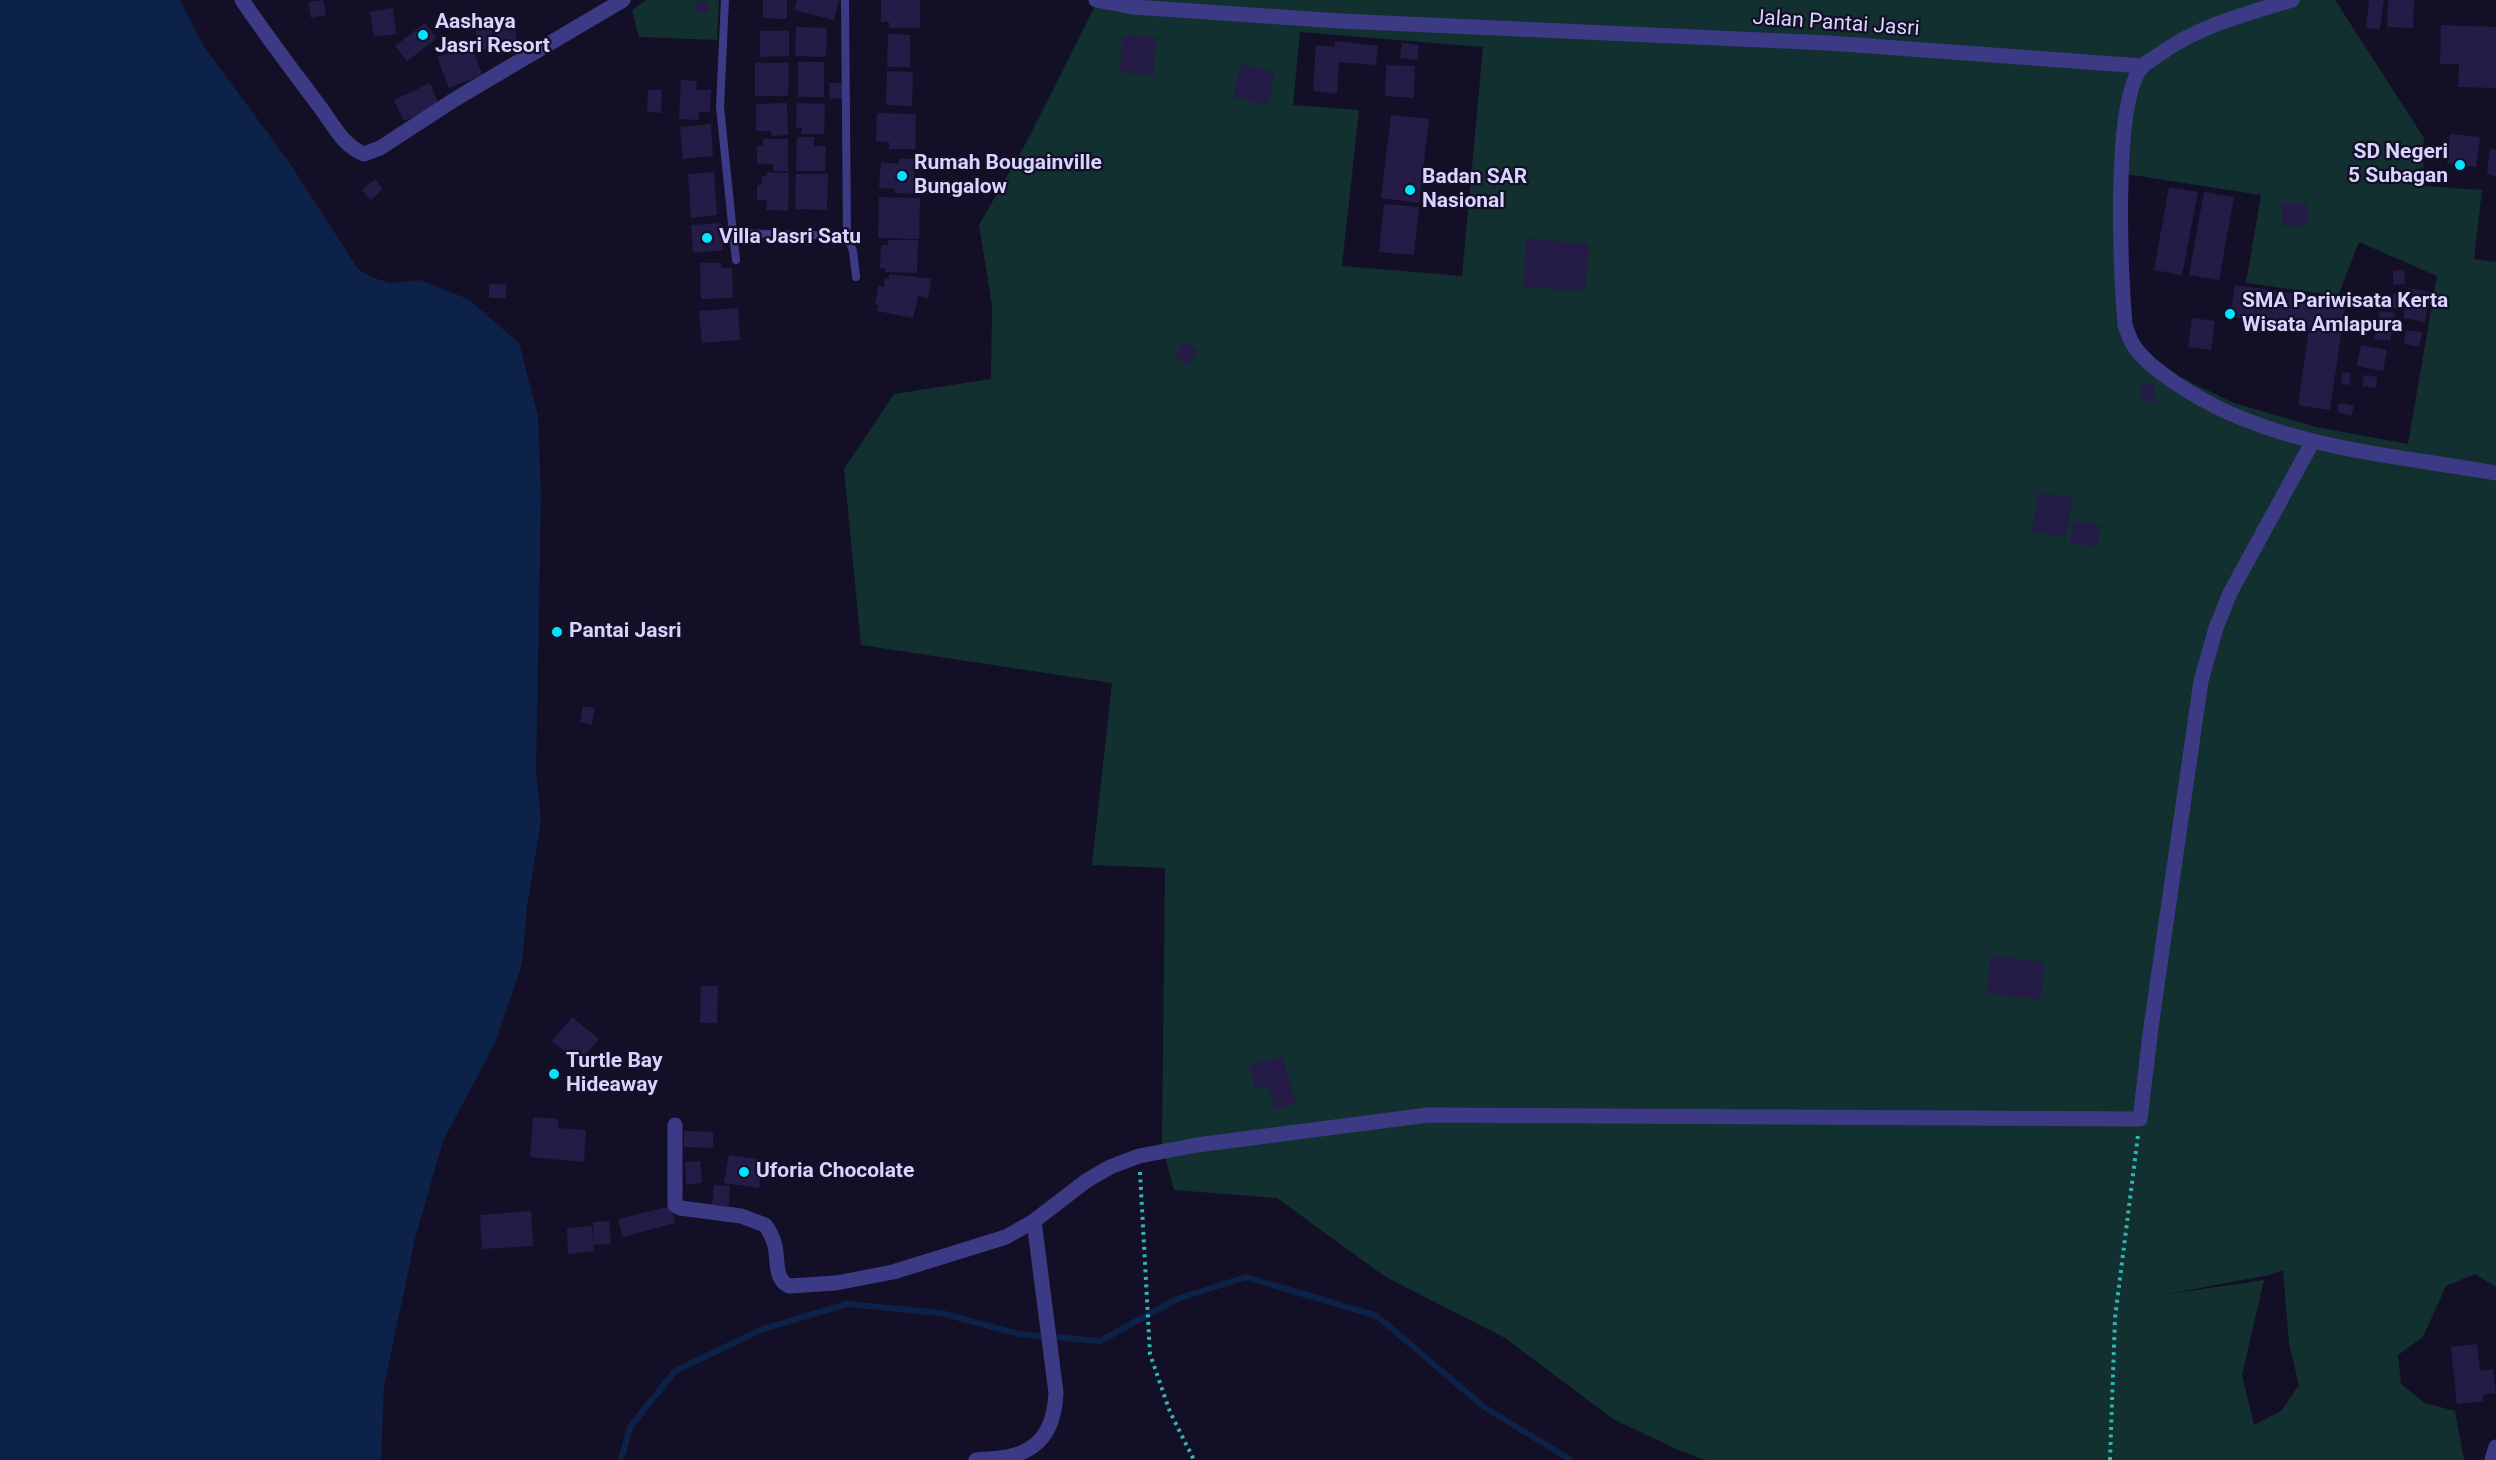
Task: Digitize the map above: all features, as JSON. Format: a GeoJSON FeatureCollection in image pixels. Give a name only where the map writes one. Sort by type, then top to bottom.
{"type":"FeatureCollection","features":[{"type":"Feature","properties":{"kind":"street"},"geometry":{"type":"LineString","coordinates":[[242,0],[284,62],[339,134],[353,148],[364,153],[380,148],[457,98],[624,0]]}},
{"type":"Feature","properties":{"kind":"street","name":"Jalan Pantai Jasri"},"geometry":{"type":"LineString","coordinates":[[1096,0],[1133,7],[1340,21],[1829,43],[2142,66]]}},
{"type":"Feature","properties":{"kind":"street"},"geometry":{"type":"LineString","coordinates":[[2292,0],[2227,19],[2195,33],[2172,44],[2142,66],[2132,89],[2123,149],[2121,181],[2125,325],[2134,346],[2157,370],[2215,406],[2282,435],[2496,473]]}},
{"type":"Feature","properties":{"kind":"street"},"geometry":{"type":"LineString","coordinates":[[675,1125],[675,1205],[680,1208],[741,1216],[765,1225],[775,1244],[779,1277],[782,1283],[789,1286],[836,1283],[893,1272],[1006,1237],[1034,1221],[1086,1181],[1110,1167],[1139,1156],[1197,1145],[1428,1115],[2140,1119],[2201,681],[2216,628],[2230,593],[2313,441]]}},
{"type":"Feature","properties":{"kind":"street"},"geometry":{"type":"LineString","coordinates":[[976,1460],[1022,1453],[1035,1446],[1050,1425],[1055,1409],[1056,1393],[1034,1221]]}},
{"type":"Feature","properties":{"kind":"street"},"geometry":{"type":"LineString","coordinates":[[2492,1460],[2496,1447]]}},
{"type":"Feature","properties":{"kind":"lane"},"geometry":{"type":"LineString","coordinates":[[724,0],[720,107],[736,260]]}},
{"type":"Feature","properties":{"kind":"lane"},"geometry":{"type":"LineString","coordinates":[[845,0],[847,236],[853,251],[856,276]]}},
{"type":"Feature","properties":{"kind":"lane"},"geometry":{"type":"LineString","coordinates":[[733,233],[847,236]]}},
{"type":"Feature","properties":{"kind":"path"},"geometry":{"type":"LineString","coordinates":[[2110,1460],[2115,1318],[2140,1119]]}},
{"type":"Feature","properties":{"kind":"path"},"geometry":{"type":"LineString","coordinates":[[1139,1156],[1150,1354],[1170,1412],[1194,1460]]}},
{"type":"Feature","properties":{"kind":"green space"},"geometry":{"type":"Polygon","coordinates":[[[646,0],[719,0],[717,40],[639,37],[632,10],[646,0]]]}},
{"type":"Feature","properties":{"kind":"green space"},"geometry":{"type":"Polygon","coordinates":[[[1098,0],[2335,0],[2424,138],[2423,186],[2482,190],[2474,259],[2496,262],[2496,1287],[2475,1274],[2446,1286],[2423,1337],[2398,1355],[2401,1384],[2425,1403],[2455,1411],[2464,1460],[1705,1460],[1678,1450],[1613,1419],[1505,1338],[1384,1276],[1277,1198],[1174,1190],[1162,1146],[1165,868],[1092,865],[1112,683],[861,645],[844,469],[894,394],[991,379],[992,305],[979,225],[1027,141],[1098,0]],[[1300,32],[1293,105],[1359,110],[1342,266],[1462,276],[1483,47],[1300,32]],[[2126,174],[2127,331],[2153,364],[2234,403],[2316,427],[2408,444],[2437,276],[2359,242],[2338,296],[2246,283],[2261,195],[2126,174]],[[2283,1270],[2269,1275],[2162,1295],[2264,1280],[2242,1375],[2254,1425],[2281,1411],[2299,1385],[2289,1344],[2283,1270]]]}},
{"type":"Feature","properties":{"kind":"water"},"geometry":{"type":"Polygon","coordinates":[[[0,0],[180,0],[204,47],[287,159],[358,269],[371,277],[390,283],[420,280],[468,299],[519,343],[538,416],[541,495],[536,770],[541,820],[527,906],[522,964],[495,1043],[443,1141],[415,1239],[384,1386],[381,1460],[0,1460],[0,0]]]}},
{"type":"Feature","properties":{"kind":"building"},"geometry":{"type":"Polygon","coordinates":[[[323,0],[326,15],[311,18],[308,2],[323,0]]]}},
{"type":"Feature","properties":{"kind":"building"},"geometry":{"type":"Polygon","coordinates":[[[763,0],[787,0],[787,19],[763,18],[763,0]]]}},
{"type":"Feature","properties":{"kind":"building"},"geometry":{"type":"Polygon","coordinates":[[[797,0],[839,0],[834,20],[794,10],[797,0]]]}},
{"type":"Feature","properties":{"kind":"building"},"geometry":{"type":"Polygon","coordinates":[[[881,0],[920,0],[920,28],[889,28],[889,22],[881,22],[881,0]]]}},
{"type":"Feature","properties":{"kind":"building"},"geometry":{"type":"Polygon","coordinates":[[[2369,0],[2384,0],[2380,29],[2366,28],[2369,0]]]}},
{"type":"Feature","properties":{"kind":"building"},"geometry":{"type":"Polygon","coordinates":[[[2388,0],[2414,0],[2413,28],[2387,27],[2388,0]]]}},
{"type":"Feature","properties":{"kind":"building"},"geometry":{"type":"Polygon","coordinates":[[[697,1],[709,2],[708,13],[696,11],[697,1]]]}},
{"type":"Feature","properties":{"kind":"building"},"geometry":{"type":"Polygon","coordinates":[[[393,8],[396,34],[374,37],[370,12],[393,8]]]}},
{"type":"Feature","properties":{"kind":"building"},"geometry":{"type":"Polygon","coordinates":[[[491,20],[493,49],[477,50],[475,21],[491,20]]]}},
{"type":"Feature","properties":{"kind":"building"},"geometry":{"type":"Polygon","coordinates":[[[515,20],[517,53],[497,55],[495,21],[515,20]]]}},
{"type":"Feature","properties":{"kind":"building"},"geometry":{"type":"Polygon","coordinates":[[[425,23],[437,38],[407,61],[395,46],[425,23]]]}},
{"type":"Feature","properties":{"kind":"building"},"geometry":{"type":"Polygon","coordinates":[[[2441,25],[2496,27],[2496,88],[2458,87],[2459,64],[2440,64],[2441,25]]]}},
{"type":"Feature","properties":{"kind":"building"},"geometry":{"type":"Polygon","coordinates":[[[796,27],[827,28],[826,57],[795,56],[796,27]]]}},
{"type":"Feature","properties":{"kind":"building"},"geometry":{"type":"Polygon","coordinates":[[[760,31],[789,31],[789,56],[760,57],[760,31]]]}},
{"type":"Feature","properties":{"kind":"building"},"geometry":{"type":"Polygon","coordinates":[[[888,34],[910,35],[910,67],[887,67],[888,34]]]}},
{"type":"Feature","properties":{"kind":"building"},"geometry":{"type":"Polygon","coordinates":[[[1122,35],[1156,37],[1153,75],[1120,72],[1122,35]]]}},
{"type":"Feature","properties":{"kind":"building"},"geometry":{"type":"Polygon","coordinates":[[[1335,41],[1378,46],[1376,65],[1339,62],[1337,94],[1313,91],[1316,45],[1335,47],[1335,41]]]}},
{"type":"Feature","properties":{"kind":"building"},"geometry":{"type":"Polygon","coordinates":[[[1402,43],[1419,45],[1417,60],[1400,58],[1402,43]]]}},
{"type":"Feature","properties":{"kind":"building"},"geometry":{"type":"Polygon","coordinates":[[[471,45],[482,75],[449,88],[437,57],[471,45]]]}},
{"type":"Feature","properties":{"kind":"building"},"geometry":{"type":"Polygon","coordinates":[[[798,62],[824,62],[824,97],[798,97],[798,62]]]}},
{"type":"Feature","properties":{"kind":"building"},"geometry":{"type":"Polygon","coordinates":[[[755,63],[789,63],[788,96],[755,96],[755,63]]]}},
{"type":"Feature","properties":{"kind":"building"},"geometry":{"type":"Polygon","coordinates":[[[1241,64],[1275,72],[1268,105],[1233,97],[1241,64]]]}},
{"type":"Feature","properties":{"kind":"building"},"geometry":{"type":"Polygon","coordinates":[[[1386,65],[1415,66],[1414,98],[1385,96],[1386,65]]]}},
{"type":"Feature","properties":{"kind":"building"},"geometry":{"type":"Polygon","coordinates":[[[887,71],[913,72],[912,106],[886,105],[887,71]]]}},
{"type":"Feature","properties":{"kind":"building"},"geometry":{"type":"Polygon","coordinates":[[[681,80],[697,81],[696,90],[711,90],[710,112],[699,112],[698,120],[679,119],[681,80]]]}},
{"type":"Feature","properties":{"kind":"building"},"geometry":{"type":"Polygon","coordinates":[[[430,83],[439,105],[404,121],[394,100],[430,83]]]}},
{"type":"Feature","properties":{"kind":"building"},"geometry":{"type":"Polygon","coordinates":[[[829,83],[845,83],[845,98],[830,99],[829,83]]]}},
{"type":"Feature","properties":{"kind":"building"},"geometry":{"type":"Polygon","coordinates":[[[648,90],[662,90],[661,113],[647,112],[648,90]]]}},
{"type":"Feature","properties":{"kind":"building"},"geometry":{"type":"Polygon","coordinates":[[[787,103],[788,135],[772,136],[771,131],[756,131],[756,104],[787,103]]]}},
{"type":"Feature","properties":{"kind":"building"},"geometry":{"type":"Polygon","coordinates":[[[797,103],[825,104],[824,134],[801,134],[802,128],[796,128],[797,103]]]}},
{"type":"Feature","properties":{"kind":"building"},"geometry":{"type":"Polygon","coordinates":[[[877,113],[916,114],[915,149],[889,149],[889,142],[876,141],[877,113]]]}},
{"type":"Feature","properties":{"kind":"building"},"geometry":{"type":"Polygon","coordinates":[[[1391,115],[1429,119],[1419,203],[1381,198],[1391,115]]]}},
{"type":"Feature","properties":{"kind":"building"},"geometry":{"type":"Polygon","coordinates":[[[711,124],[713,156],[683,159],[680,127],[711,124]]]}},
{"type":"Feature","properties":{"kind":"building"},"geometry":{"type":"Polygon","coordinates":[[[2450,134],[2480,137],[2476,167],[2447,163],[2450,134]]]}},
{"type":"Feature","properties":{"kind":"building"},"geometry":{"type":"Polygon","coordinates":[[[797,137],[814,137],[814,146],[826,146],[825,171],[796,171],[797,137]]]}},
{"type":"Feature","properties":{"kind":"building"},"geometry":{"type":"Polygon","coordinates":[[[763,139],[788,139],[788,171],[773,171],[773,164],[757,164],[757,146],[763,146],[763,139]]]}},
{"type":"Feature","properties":{"kind":"building"},"geometry":{"type":"Polygon","coordinates":[[[2490,149],[2496,150],[2496,176],[2487,174],[2490,149]]]}},
{"type":"Feature","properties":{"kind":"building"},"geometry":{"type":"Polygon","coordinates":[[[899,159],[915,159],[913,194],[895,193],[895,189],[879,188],[881,162],[899,164],[899,159]]]}},
{"type":"Feature","properties":{"kind":"building"},"geometry":{"type":"Polygon","coordinates":[[[714,172],[717,215],[691,218],[688,174],[714,172]]]}},
{"type":"Feature","properties":{"kind":"building"},"geometry":{"type":"Polygon","coordinates":[[[767,172],[789,173],[788,211],[766,210],[767,200],[757,200],[757,185],[761,185],[762,176],[767,176],[767,172]]]}},
{"type":"Feature","properties":{"kind":"building"},"geometry":{"type":"Polygon","coordinates":[[[796,174],[828,174],[827,210],[795,209],[796,174]]]}},
{"type":"Feature","properties":{"kind":"building"},"geometry":{"type":"Polygon","coordinates":[[[375,179],[383,189],[371,200],[362,190],[375,179]]]}},
{"type":"Feature","properties":{"kind":"building"},"geometry":{"type":"Polygon","coordinates":[[[2169,187],[2198,192],[2182,275],[2154,270],[2169,187]]]}},
{"type":"Feature","properties":{"kind":"building"},"geometry":{"type":"Polygon","coordinates":[[[2204,192],[2234,197],[2219,280],[2189,275],[2204,192]]]}},
{"type":"Feature","properties":{"kind":"building"},"geometry":{"type":"Polygon","coordinates":[[[879,197],[920,198],[919,239],[878,238],[879,197]]]}},
{"type":"Feature","properties":{"kind":"building"},"geometry":{"type":"Polygon","coordinates":[[[1384,204],[1419,207],[1414,255],[1379,252],[1384,204]]]}},
{"type":"Feature","properties":{"kind":"building"},"geometry":{"type":"Polygon","coordinates":[[[2282,204],[2307,204],[2307,226],[2282,226],[2282,204]]]}},
{"type":"Feature","properties":{"kind":"building","name":"Villa Jasri Satu"},"geometry":{"type":"Polygon","coordinates":[[[721,223],[723,250],[693,253],[691,225],[721,223]]]}},
{"type":"Feature","properties":{"kind":"building"},"geometry":{"type":"Polygon","coordinates":[[[1527,238],[1589,244],[1585,291],[1523,287],[1527,238]]]}},
{"type":"Feature","properties":{"kind":"building"},"geometry":{"type":"Polygon","coordinates":[[[888,240],[918,240],[917,273],[885,272],[885,268],[880,268],[881,245],[888,245],[888,240]]]}},
{"type":"Feature","properties":{"kind":"building"},"geometry":{"type":"Polygon","coordinates":[[[700,263],[721,263],[721,268],[732,268],[733,298],[701,299],[700,263]]]}},
{"type":"Feature","properties":{"kind":"building"},"geometry":{"type":"Polygon","coordinates":[[[2404,270],[2405,284],[2393,285],[2393,271],[2404,270]]]}},
{"type":"Feature","properties":{"kind":"building"},"geometry":{"type":"Polygon","coordinates":[[[889,274],[931,279],[928,298],[918,296],[913,318],[877,311],[879,305],[875,304],[878,286],[884,287],[885,279],[889,279],[889,274]]]}},
{"type":"Feature","properties":{"kind":"building"},"geometry":{"type":"Polygon","coordinates":[[[489,284],[506,284],[506,298],[489,298],[489,284]]]}},
{"type":"Feature","properties":{"kind":"building"},"geometry":{"type":"Polygon","coordinates":[[[2235,285],[2346,301],[2330,410],[2298,405],[2309,329],[2230,317],[2235,285]]]}},
{"type":"Feature","properties":{"kind":"building"},"geometry":{"type":"Polygon","coordinates":[[[2408,288],[2430,292],[2425,322],[2403,318],[2408,288]]]}},
{"type":"Feature","properties":{"kind":"building"},"geometry":{"type":"Polygon","coordinates":[[[2393,294],[2402,295],[2402,308],[2392,308],[2393,294]]]}},
{"type":"Feature","properties":{"kind":"building"},"geometry":{"type":"Polygon","coordinates":[[[738,308],[740,340],[702,343],[699,311],[738,308]]]}},
{"type":"Feature","properties":{"kind":"building"},"geometry":{"type":"Polygon","coordinates":[[[2380,311],[2395,313],[2390,341],[2374,339],[2380,311]]]}},
{"type":"Feature","properties":{"kind":"building"},"geometry":{"type":"Polygon","coordinates":[[[2192,318],[2215,321],[2211,350],[2188,347],[2192,318]]]}},
{"type":"Feature","properties":{"kind":"building"},"geometry":{"type":"Polygon","coordinates":[[[2406,330],[2422,332],[2419,347],[2404,344],[2406,330]]]}},
{"type":"Feature","properties":{"kind":"building"},"geometry":{"type":"Polygon","coordinates":[[[1184,342],[1198,350],[1187,365],[1175,357],[1184,342]]]}},
{"type":"Feature","properties":{"kind":"building"},"geometry":{"type":"Polygon","coordinates":[[[2361,345],[2387,350],[2383,371],[2357,366],[2361,345]]]}},
{"type":"Feature","properties":{"kind":"building"},"geometry":{"type":"Polygon","coordinates":[[[2343,372],[2351,373],[2349,385],[2341,384],[2343,372]]]}},
{"type":"Feature","properties":{"kind":"building"},"geometry":{"type":"Polygon","coordinates":[[[2364,375],[2377,377],[2376,388],[2362,386],[2364,375]]]}},
{"type":"Feature","properties":{"kind":"building"},"geometry":{"type":"Polygon","coordinates":[[[2141,383],[2154,383],[2155,401],[2141,401],[2141,383]]]}},
{"type":"Feature","properties":{"kind":"building"},"geometry":{"type":"Polygon","coordinates":[[[2339,403],[2354,406],[2351,416],[2337,412],[2339,403]]]}},
{"type":"Feature","properties":{"kind":"building"},"geometry":{"type":"Polygon","coordinates":[[[2039,492],[2073,498],[2066,538],[2032,532],[2039,492]]]}},
{"type":"Feature","properties":{"kind":"building"},"geometry":{"type":"Polygon","coordinates":[[[2073,521],[2101,525],[2097,547],[2070,543],[2073,521]]]}},
{"type":"Feature","properties":{"kind":"building"},"geometry":{"type":"Polygon","coordinates":[[[583,706],[595,708],[592,725],[580,722],[583,706]]]}},
{"type":"Feature","properties":{"kind":"building"},"geometry":{"type":"Polygon","coordinates":[[[1991,956],[2045,962],[2040,1000],[1987,993],[1991,956]]]}},
{"type":"Feature","properties":{"kind":"building"},"geometry":{"type":"Polygon","coordinates":[[[701,986],[718,986],[717,1023],[700,1023],[701,986]]]}},
{"type":"Feature","properties":{"kind":"building"},"geometry":{"type":"Polygon","coordinates":[[[572,1017],[599,1039],[579,1063],[552,1041],[572,1017]]]}},
{"type":"Feature","properties":{"kind":"building"},"geometry":{"type":"Polygon","coordinates":[[[1282,1056],[1296,1103],[1275,1109],[1268,1087],[1256,1090],[1249,1066],[1282,1056]]]}},
{"type":"Feature","properties":{"kind":"building"},"geometry":{"type":"Polygon","coordinates":[[[533,1117],[558,1119],[558,1128],[586,1130],[584,1162],[530,1157],[533,1117]]]}},
{"type":"Feature","properties":{"kind":"building"},"geometry":{"type":"Polygon","coordinates":[[[684,1131],[713,1132],[713,1148],[684,1147],[684,1131]]]}},
{"type":"Feature","properties":{"kind":"building","name":"Uforia Chocolate"},"geometry":{"type":"Polygon","coordinates":[[[729,1155],[763,1160],[759,1188],[724,1183],[729,1155]]]}},
{"type":"Feature","properties":{"kind":"building"},"geometry":{"type":"Polygon","coordinates":[[[700,1161],[702,1183],[686,1185],[685,1162],[700,1161]]]}},
{"type":"Feature","properties":{"kind":"building"},"geometry":{"type":"Polygon","coordinates":[[[714,1185],[730,1186],[729,1206],[712,1205],[714,1185]]]}},
{"type":"Feature","properties":{"kind":"building"},"geometry":{"type":"Polygon","coordinates":[[[671,1206],[675,1223],[623,1237],[618,1219],[671,1206]]]}},
{"type":"Feature","properties":{"kind":"building"},"geometry":{"type":"Polygon","coordinates":[[[531,1211],[533,1246],[482,1249],[480,1215],[531,1211]]]}},
{"type":"Feature","properties":{"kind":"building"},"geometry":{"type":"Polygon","coordinates":[[[609,1221],[611,1244],[594,1245],[593,1222],[609,1221]]]}},
{"type":"Feature","properties":{"kind":"building"},"geometry":{"type":"Polygon","coordinates":[[[592,1226],[594,1251],[568,1254],[567,1228],[592,1226]]]}},
{"type":"Feature","properties":{"kind":"building"},"geometry":{"type":"Polygon","coordinates":[[[2477,1344],[2480,1371],[2493,1369],[2496,1393],[2483,1395],[2483,1401],[2457,1404],[2451,1347],[2477,1344]]]}},
{"type":"Feature","properties":{"kind":"waterway"},"geometry":{"type":"LineString","coordinates":[[621,1460],[630,1427],[675,1371],[763,1329],[847,1304],[941,1313],[1019,1334],[1100,1341],[1177,1299],[1246,1277],[1377,1316],[1484,1407],[1571,1460]]}},
{"type":"Feature","properties":{"kind":"place","name":"Aashaya Jasri Resort"},"geometry":{"type":"Point","coordinates":[423,35]}},
{"type":"Feature","properties":{"kind":"place","name":"SD Negeri 5 Subagan"},"geometry":{"type":"Point","coordinates":[2460,165]}},
{"type":"Feature","properties":{"kind":"place","name":"Rumah Bougainville Bungalow"},"geometry":{"type":"Point","coordinates":[902,176]}},
{"type":"Feature","properties":{"kind":"place","name":"Badan SAR Nasional"},"geometry":{"type":"Point","coordinates":[1410,190]}},
{"type":"Feature","properties":{"kind":"place","name":"Villa Jasri Satu"},"geometry":{"type":"Point","coordinates":[707,238]}},
{"type":"Feature","properties":{"kind":"place","name":"SMA Pariwisata Kerta Wisata Amlapura"},"geometry":{"type":"Point","coordinates":[2230,314]}},
{"type":"Feature","properties":{"kind":"place","name":"Pantai Jasri"},"geometry":{"type":"Point","coordinates":[557,632]}},
{"type":"Feature","properties":{"kind":"place","name":"Turtle Bay Hideaway"},"geometry":{"type":"Point","coordinates":[554,1074]}},
{"type":"Feature","properties":{"kind":"place","name":"Uforia Chocolate"},"geometry":{"type":"Point","coordinates":[744,1172]}}]}
